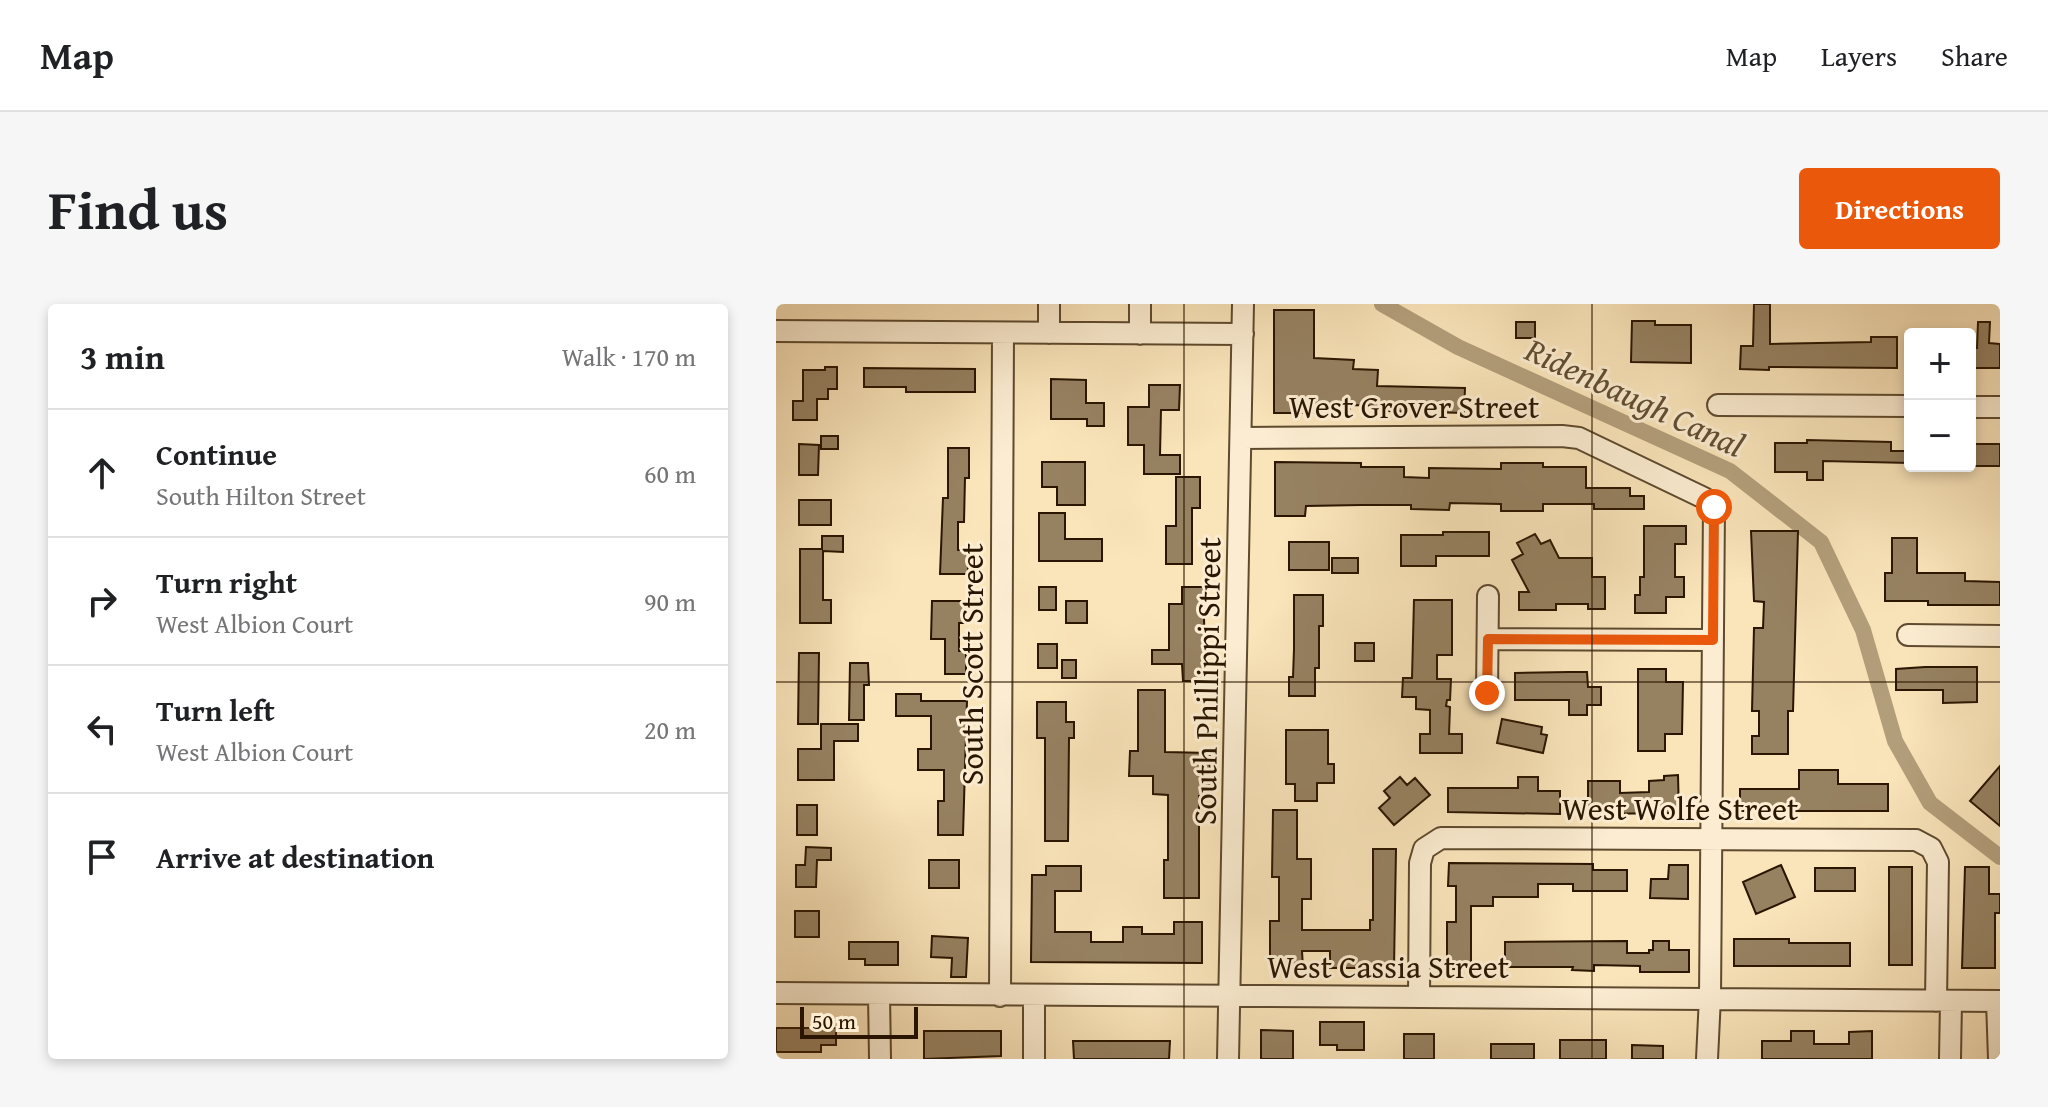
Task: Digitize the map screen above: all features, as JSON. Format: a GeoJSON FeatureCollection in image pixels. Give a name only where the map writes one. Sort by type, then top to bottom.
{"type":"FeatureCollection","features":[{"type":"Feature","properties":{"kind":"street"},"geometry":{"type":"LineString","coordinates":[[1049,304],[1049,333]]}},
{"type":"Feature","properties":{"kind":"street"},"geometry":{"type":"LineString","coordinates":[[1140,304],[1140,334]]}},
{"type":"Feature","properties":{"kind":"street","name":"South Phillippi Street"},"geometry":{"type":"LineString","coordinates":[[1228,1059],[1243,304]]}},
{"type":"Feature","properties":{"kind":"street"},"geometry":{"type":"LineString","coordinates":[[776,331],[1243,334]]}},
{"type":"Feature","properties":{"kind":"street","name":"South Scott Street"},"geometry":{"type":"LineString","coordinates":[[1000,996],[1003,333]]}},
{"type":"Feature","properties":{"kind":"street"},"geometry":{"type":"LineString","coordinates":[[1718,405],[1904,406]]}},
{"type":"Feature","properties":{"kind":"street"},"geometry":{"type":"LineString","coordinates":[[1976,407],[2000,407]]}},
{"type":"Feature","properties":{"kind":"street","name":"West Grover Street"},"geometry":{"type":"LineString","coordinates":[[1242,438],[1579,438],[1704,498],[1714,507],[1713,640]]}},
{"type":"Feature","properties":{"kind":"street"},"geometry":{"type":"LineString","coordinates":[[1487,693],[1488,596]]}},
{"type":"Feature","properties":{"kind":"street"},"geometry":{"type":"LineString","coordinates":[[1908,635],[2000,636]]}},
{"type":"Feature","properties":{"kind":"street"},"geometry":{"type":"LineString","coordinates":[[1488,639],[1713,640],[1707,1059]]}},
{"type":"Feature","properties":{"kind":"street","name":"West Wolfe Street"},"geometry":{"type":"LineString","coordinates":[[1419,997],[1420,863],[1424,849],[1441,838],[1916,840],[1931,848],[1938,862],[1944,1001],[1950,1059]]}},
{"type":"Feature","properties":{"kind":"street","name":"West Cassia Street"},"geometry":{"type":"LineString","coordinates":[[776,993],[1998,1001]]}},
{"type":"Feature","properties":{"kind":"street"},"geometry":{"type":"LineString","coordinates":[[879,994],[880,1059]]}},
{"type":"Feature","properties":{"kind":"street"},"geometry":{"type":"LineString","coordinates":[[1034,996],[1034,1059]]}},
{"type":"Feature","properties":{"kind":"street"},"geometry":{"type":"LineString","coordinates":[[1998,1001],[1999,1059]]}},
{"type":"Feature","properties":{"kind":"building"},"geometry":{"type":"Polygon","coordinates":[[[1754,304],[1770,304],[1770,344],[1871,342],[1871,337],[1897,337],[1897,368],[1740,369],[1741,346],[1753,346],[1754,304]]]}},
{"type":"Feature","properties":{"kind":"building"},"geometry":{"type":"Polygon","coordinates":[[[1274,310],[1314,310],[1314,358],[1354,360],[1353,369],[1378,370],[1377,386],[1465,388],[1464,413],[1388,411],[1389,406],[1350,405],[1350,409],[1314,408],[1314,413],[1274,413],[1274,310]]]}},
{"type":"Feature","properties":{"kind":"building"},"geometry":{"type":"Polygon","coordinates":[[[1632,321],[1655,321],[1655,325],[1691,325],[1691,363],[1631,362],[1632,321]]]}},
{"type":"Feature","properties":{"kind":"building"},"geometry":{"type":"Polygon","coordinates":[[[1516,322],[1535,322],[1535,338],[1516,338],[1516,322]]]}},
{"type":"Feature","properties":{"kind":"building"},"geometry":{"type":"Polygon","coordinates":[[[1978,322],[1990,322],[1989,343],[2000,344],[2000,368],[1976,368],[1978,322]]]}},
{"type":"Feature","properties":{"kind":"building"},"geometry":{"type":"Polygon","coordinates":[[[825,367],[837,367],[837,389],[828,389],[828,399],[817,399],[817,420],[793,420],[793,401],[803,401],[803,370],[825,370],[825,367]]]}},
{"type":"Feature","properties":{"kind":"building"},"geometry":{"type":"Polygon","coordinates":[[[864,368],[975,369],[975,392],[906,392],[906,387],[864,387],[864,368]]]}},
{"type":"Feature","properties":{"kind":"building"},"geometry":{"type":"Polygon","coordinates":[[[1051,379],[1086,380],[1086,403],[1104,403],[1104,426],[1087,426],[1087,419],[1051,419],[1051,379]]]}},
{"type":"Feature","properties":{"kind":"building"},"geometry":{"type":"Polygon","coordinates":[[[1149,385],[1180,385],[1179,410],[1161,410],[1160,455],[1180,455],[1180,474],[1144,474],[1144,445],[1128,445],[1128,407],[1149,407],[1149,385]]]}},
{"type":"Feature","properties":{"kind":"building"},"geometry":{"type":"Polygon","coordinates":[[[821,436],[838,436],[838,449],[821,449],[821,436]]]}},
{"type":"Feature","properties":{"kind":"building"},"geometry":{"type":"Polygon","coordinates":[[[1807,440],[1891,442],[1891,451],[1904,451],[1904,463],[1823,461],[1823,480],[1807,480],[1807,472],[1775,472],[1775,443],[1807,443],[1807,440]]]}},
{"type":"Feature","properties":{"kind":"building"},"geometry":{"type":"Polygon","coordinates":[[[799,444],[819,445],[818,475],[799,475],[799,444]]]}},
{"type":"Feature","properties":{"kind":"building"},"geometry":{"type":"Polygon","coordinates":[[[1976,444],[2000,444],[2000,466],[1976,466],[1976,444]]]}},
{"type":"Feature","properties":{"kind":"building"},"geometry":{"type":"Polygon","coordinates":[[[948,448],[969,448],[964,522],[958,522],[958,550],[968,550],[968,574],[940,574],[943,498],[948,498],[948,448]]]}},
{"type":"Feature","properties":{"kind":"building"},"geometry":{"type":"Polygon","coordinates":[[[1042,462],[1085,462],[1085,505],[1057,505],[1057,487],[1042,487],[1042,462]]]}},
{"type":"Feature","properties":{"kind":"building"},"geometry":{"type":"Polygon","coordinates":[[[1275,462],[1404,467],[1404,477],[1429,478],[1429,468],[1501,469],[1501,463],[1586,467],[1586,488],[1630,488],[1630,496],[1644,496],[1644,509],[1594,509],[1594,504],[1543,504],[1543,511],[1501,511],[1501,504],[1450,503],[1449,510],[1411,509],[1411,505],[1306,506],[1305,516],[1275,516],[1275,462]]]}},
{"type":"Feature","properties":{"kind":"building"},"geometry":{"type":"Polygon","coordinates":[[[1176,477],[1200,477],[1200,508],[1192,508],[1192,564],[1166,564],[1166,526],[1176,526],[1176,477]]]}},
{"type":"Feature","properties":{"kind":"building"},"geometry":{"type":"Polygon","coordinates":[[[799,500],[831,500],[831,525],[799,525],[799,500]]]}},
{"type":"Feature","properties":{"kind":"building"},"geometry":{"type":"Polygon","coordinates":[[[1039,513],[1065,513],[1065,539],[1102,539],[1102,561],[1039,561],[1039,513]]]}},
{"type":"Feature","properties":{"kind":"building"},"geometry":{"type":"Polygon","coordinates":[[[1644,526],[1686,526],[1686,544],[1675,544],[1675,577],[1684,577],[1684,597],[1666,597],[1666,613],[1635,613],[1635,595],[1640,595],[1640,577],[1644,577],[1644,526]]]}},
{"type":"Feature","properties":{"kind":"building"},"geometry":{"type":"Polygon","coordinates":[[[1751,531],[1798,531],[1793,711],[1788,711],[1788,754],[1752,754],[1752,736],[1759,736],[1759,711],[1752,711],[1754,628],[1763,628],[1764,602],[1754,601],[1751,531]]]}},
{"type":"Feature","properties":{"kind":"building"},"geometry":{"type":"Polygon","coordinates":[[[1443,532],[1489,532],[1489,556],[1436,556],[1436,566],[1401,566],[1401,535],[1443,535],[1443,532]]]}},
{"type":"Feature","properties":{"kind":"building"},"geometry":{"type":"Polygon","coordinates":[[[1535,534],[1541,544],[1550,540],[1559,558],[1592,558],[1592,577],[1605,577],[1605,609],[1588,609],[1588,604],[1556,604],[1556,610],[1519,610],[1519,592],[1529,592],[1512,560],[1523,554],[1517,543],[1535,534]]]}},
{"type":"Feature","properties":{"kind":"building"},"geometry":{"type":"Polygon","coordinates":[[[822,536],[843,536],[843,552],[823,551],[823,600],[831,600],[831,623],[800,623],[800,549],[822,549],[822,536]]]}},
{"type":"Feature","properties":{"kind":"building"},"geometry":{"type":"Polygon","coordinates":[[[1892,538],[1917,538],[1917,573],[1965,573],[1965,581],[2000,582],[2000,605],[1928,605],[1928,601],[1885,601],[1885,573],[1892,573],[1892,538]]]}},
{"type":"Feature","properties":{"kind":"building"},"geometry":{"type":"Polygon","coordinates":[[[1289,542],[1329,542],[1329,570],[1289,570],[1289,542]]]}},
{"type":"Feature","properties":{"kind":"building"},"geometry":{"type":"Polygon","coordinates":[[[1332,558],[1358,558],[1358,573],[1332,573],[1332,558]]]}},
{"type":"Feature","properties":{"kind":"building"},"geometry":{"type":"Polygon","coordinates":[[[1039,587],[1056,587],[1056,610],[1039,610],[1039,587]]]}},
{"type":"Feature","properties":{"kind":"building"},"geometry":{"type":"Polygon","coordinates":[[[1182,587],[1203,587],[1206,681],[1183,681],[1182,664],[1152,664],[1152,650],[1169,650],[1169,604],[1182,604],[1182,587]]]}},
{"type":"Feature","properties":{"kind":"building"},"geometry":{"type":"Polygon","coordinates":[[[1294,595],[1323,595],[1323,626],[1319,626],[1315,696],[1289,696],[1289,677],[1293,677],[1294,595]]]}},
{"type":"Feature","properties":{"kind":"building"},"geometry":{"type":"Polygon","coordinates":[[[1414,600],[1452,600],[1452,655],[1437,655],[1437,679],[1451,679],[1450,700],[1447,700],[1446,706],[1450,707],[1449,734],[1462,734],[1462,753],[1420,753],[1420,734],[1430,734],[1430,710],[1416,709],[1416,697],[1402,697],[1403,678],[1412,678],[1414,600]]]}},
{"type":"Feature","properties":{"kind":"building"},"geometry":{"type":"Polygon","coordinates":[[[932,601],[967,601],[967,623],[959,623],[959,651],[966,651],[966,674],[945,674],[945,639],[931,639],[932,601]]]}},
{"type":"Feature","properties":{"kind":"building"},"geometry":{"type":"Polygon","coordinates":[[[1066,601],[1087,601],[1087,623],[1066,623],[1066,601]]]}},
{"type":"Feature","properties":{"kind":"building"},"geometry":{"type":"Polygon","coordinates":[[[1355,643],[1374,643],[1374,661],[1355,661],[1355,643]]]}},
{"type":"Feature","properties":{"kind":"building"},"geometry":{"type":"Polygon","coordinates":[[[1038,644],[1057,644],[1057,668],[1038,668],[1038,644]]]}},
{"type":"Feature","properties":{"kind":"building"},"geometry":{"type":"Polygon","coordinates":[[[799,653],[819,653],[818,724],[798,724],[799,653]]]}},
{"type":"Feature","properties":{"kind":"building"},"geometry":{"type":"Polygon","coordinates":[[[1062,660],[1076,660],[1076,678],[1062,678],[1062,660]]]}},
{"type":"Feature","properties":{"kind":"building"},"geometry":{"type":"Polygon","coordinates":[[[850,663],[868,663],[869,685],[864,685],[864,720],[849,720],[850,663]]]}},
{"type":"Feature","properties":{"kind":"building"},"geometry":{"type":"Polygon","coordinates":[[[1977,667],[1977,702],[1943,703],[1943,690],[1896,690],[1896,669],[1977,667]]]}},
{"type":"Feature","properties":{"kind":"building"},"geometry":{"type":"Polygon","coordinates":[[[1638,669],[1666,669],[1666,682],[1683,682],[1682,734],[1665,734],[1665,751],[1638,751],[1638,669]]]}},
{"type":"Feature","properties":{"kind":"building"},"geometry":{"type":"Polygon","coordinates":[[[1587,672],[1588,687],[1601,687],[1601,705],[1587,705],[1587,715],[1569,715],[1569,700],[1515,700],[1515,673],[1587,672]]]}},
{"type":"Feature","properties":{"kind":"building"},"geometry":{"type":"Polygon","coordinates":[[[1138,690],[1165,690],[1165,752],[1210,753],[1209,796],[1199,796],[1199,898],[1164,898],[1164,860],[1168,860],[1168,795],[1153,794],[1153,776],[1129,776],[1130,751],[1138,751],[1138,690]]]}},
{"type":"Feature","properties":{"kind":"building"},"geometry":{"type":"Polygon","coordinates":[[[896,694],[921,694],[921,701],[967,701],[963,835],[938,835],[938,801],[944,801],[944,770],[918,770],[918,749],[931,749],[931,716],[896,716],[896,694]]]}},
{"type":"Feature","properties":{"kind":"building"},"geometry":{"type":"Polygon","coordinates":[[[1037,702],[1066,702],[1066,722],[1074,722],[1074,738],[1069,738],[1068,841],[1045,841],[1045,738],[1037,738],[1037,702]]]}},
{"type":"Feature","properties":{"kind":"building"},"geometry":{"type":"Polygon","coordinates":[[[1502,719],[1542,727],[1541,734],[1547,735],[1543,753],[1497,743],[1502,719]]]}},
{"type":"Feature","properties":{"kind":"building"},"geometry":{"type":"Polygon","coordinates":[[[821,724],[858,724],[858,741],[834,741],[834,780],[798,780],[798,749],[821,749],[821,724]]]}},
{"type":"Feature","properties":{"kind":"building"},"geometry":{"type":"Polygon","coordinates":[[[1286,730],[1328,730],[1328,764],[1334,764],[1334,783],[1317,783],[1317,801],[1295,801],[1295,784],[1286,784],[1286,730]]]}},
{"type":"Feature","properties":{"kind":"building"},"geometry":{"type":"Polygon","coordinates":[[[2000,766],[2000,826],[1970,801],[2000,766]]]}},
{"type":"Feature","properties":{"kind":"building"},"geometry":{"type":"Polygon","coordinates":[[[1799,770],[1838,770],[1838,784],[1888,784],[1888,811],[1740,811],[1740,789],[1799,789],[1799,770]]]}},
{"type":"Feature","properties":{"kind":"building"},"geometry":{"type":"Polygon","coordinates":[[[1678,775],[1679,813],[1588,814],[1588,781],[1620,781],[1620,793],[1649,792],[1649,781],[1678,775]]]}},
{"type":"Feature","properties":{"kind":"building"},"geometry":{"type":"Polygon","coordinates":[[[1400,777],[1407,785],[1415,778],[1430,795],[1394,825],[1379,808],[1390,798],[1384,791],[1400,777]]]}},
{"type":"Feature","properties":{"kind":"building"},"geometry":{"type":"Polygon","coordinates":[[[1518,777],[1538,777],[1538,791],[1560,791],[1560,814],[1448,812],[1448,788],[1518,788],[1518,777]]]}},
{"type":"Feature","properties":{"kind":"building"},"geometry":{"type":"Polygon","coordinates":[[[797,805],[817,805],[817,835],[797,835],[797,805]]]}},
{"type":"Feature","properties":{"kind":"building"},"geometry":{"type":"Polygon","coordinates":[[[1273,810],[1297,810],[1297,859],[1311,859],[1311,899],[1302,899],[1302,930],[1370,930],[1370,920],[1373,920],[1373,849],[1396,849],[1394,968],[1330,968],[1330,951],[1302,951],[1303,968],[1270,968],[1270,921],[1279,921],[1279,877],[1272,877],[1273,810]]]}},
{"type":"Feature","properties":{"kind":"building"},"geometry":{"type":"Polygon","coordinates":[[[806,847],[831,848],[831,860],[817,860],[816,887],[796,887],[796,865],[805,865],[806,847]]]}},
{"type":"Feature","properties":{"kind":"building"},"geometry":{"type":"Polygon","coordinates":[[[929,860],[959,860],[959,888],[929,888],[929,860]]]}},
{"type":"Feature","properties":{"kind":"building"},"geometry":{"type":"Polygon","coordinates":[[[1449,863],[1593,864],[1593,870],[1627,870],[1627,891],[1573,891],[1573,884],[1538,884],[1538,897],[1493,897],[1493,906],[1471,906],[1471,969],[1447,969],[1447,922],[1456,922],[1456,886],[1448,886],[1449,863]]]}},
{"type":"Feature","properties":{"kind":"building"},"geometry":{"type":"Polygon","coordinates":[[[1669,865],[1688,865],[1688,899],[1650,898],[1651,879],[1668,879],[1669,865]]]}},
{"type":"Feature","properties":{"kind":"building"},"geometry":{"type":"Polygon","coordinates":[[[1781,865],[1795,897],[1756,914],[1743,882],[1781,865]]]}},
{"type":"Feature","properties":{"kind":"building"},"geometry":{"type":"Polygon","coordinates":[[[1046,866],[1081,866],[1081,891],[1055,891],[1055,932],[1091,932],[1091,942],[1123,942],[1123,927],[1142,927],[1142,934],[1174,934],[1174,922],[1202,922],[1202,963],[1031,962],[1032,875],[1046,875],[1046,866]]]}},
{"type":"Feature","properties":{"kind":"building"},"geometry":{"type":"Polygon","coordinates":[[[1889,867],[1912,867],[1912,965],[1889,965],[1889,867]]]}},
{"type":"Feature","properties":{"kind":"building"},"geometry":{"type":"Polygon","coordinates":[[[1965,867],[1989,867],[1989,894],[2000,894],[2000,913],[1995,913],[1995,968],[1962,968],[1965,867]]]}},
{"type":"Feature","properties":{"kind":"building"},"geometry":{"type":"Polygon","coordinates":[[[1815,868],[1855,868],[1855,891],[1815,891],[1815,868]]]}},
{"type":"Feature","properties":{"kind":"building"},"geometry":{"type":"Polygon","coordinates":[[[795,911],[819,911],[819,937],[795,937],[795,911]]]}},
{"type":"Feature","properties":{"kind":"building"},"geometry":{"type":"Polygon","coordinates":[[[932,936],[968,938],[966,977],[951,977],[952,958],[931,957],[932,936]]]}},
{"type":"Feature","properties":{"kind":"building"},"geometry":{"type":"Polygon","coordinates":[[[1734,939],[1850,943],[1850,966],[1734,966],[1734,939]]]}},
{"type":"Feature","properties":{"kind":"building"},"geometry":{"type":"Polygon","coordinates":[[[1627,941],[1627,953],[1649,953],[1653,950],[1653,941],[1669,941],[1669,950],[1689,950],[1689,972],[1640,972],[1640,966],[1594,965],[1594,971],[1572,970],[1573,967],[1505,967],[1505,942],[1627,941]]]}},
{"type":"Feature","properties":{"kind":"building"},"geometry":{"type":"Polygon","coordinates":[[[849,942],[898,942],[898,965],[865,965],[865,959],[849,959],[849,942]]]}},
{"type":"Feature","properties":{"kind":"building"},"geometry":{"type":"Polygon","coordinates":[[[1320,1022],[1364,1022],[1364,1050],[1337,1050],[1337,1045],[1320,1045],[1320,1022]]]}},
{"type":"Feature","properties":{"kind":"building"},"geometry":{"type":"Polygon","coordinates":[[[776,1028],[836,1028],[836,1045],[821,1045],[821,1052],[776,1052],[776,1028]]]}},
{"type":"Feature","properties":{"kind":"building"},"geometry":{"type":"Polygon","coordinates":[[[1261,1030],[1293,1031],[1293,1059],[1261,1059],[1261,1030]]]}},
{"type":"Feature","properties":{"kind":"building"},"geometry":{"type":"Polygon","coordinates":[[[924,1031],[1001,1031],[1001,1056],[924,1059],[924,1031]]]}},
{"type":"Feature","properties":{"kind":"building"},"geometry":{"type":"Polygon","coordinates":[[[1791,1031],[1814,1031],[1814,1044],[1849,1044],[1849,1032],[1872,1031],[1872,1059],[1762,1059],[1762,1041],[1791,1041],[1791,1031]]]}},
{"type":"Feature","properties":{"kind":"building"},"geometry":{"type":"Polygon","coordinates":[[[1404,1034],[1434,1034],[1434,1059],[1404,1059],[1404,1034]]]}},
{"type":"Feature","properties":{"kind":"building"},"geometry":{"type":"Polygon","coordinates":[[[1560,1040],[1606,1040],[1606,1059],[1560,1059],[1560,1040]]]}},
{"type":"Feature","properties":{"kind":"building"},"geometry":{"type":"Polygon","coordinates":[[[1073,1041],[1170,1041],[1169,1059],[1074,1059],[1073,1041]]]}},
{"type":"Feature","properties":{"kind":"building"},"geometry":{"type":"Polygon","coordinates":[[[1491,1044],[1534,1044],[1534,1059],[1491,1059],[1491,1044]]]}},
{"type":"Feature","properties":{"kind":"building"},"geometry":{"type":"Polygon","coordinates":[[[1632,1045],[1663,1046],[1663,1059],[1632,1059],[1632,1045]]]}},
{"type":"Feature","properties":{"kind":"waterway","name":"Ridenbaugh Canal"},"geometry":{"type":"LineString","coordinates":[[1382,304],[1458,347],[1730,471],[1821,542],[1863,630],[1895,741],[1930,803],[2000,857]]}},
{"type":"Feature","properties":{"kind":"route"},"geometry":{"type":"LineString","coordinates":[[1487,693],[1488,639],[1713,640],[1714,507]]}}]}
